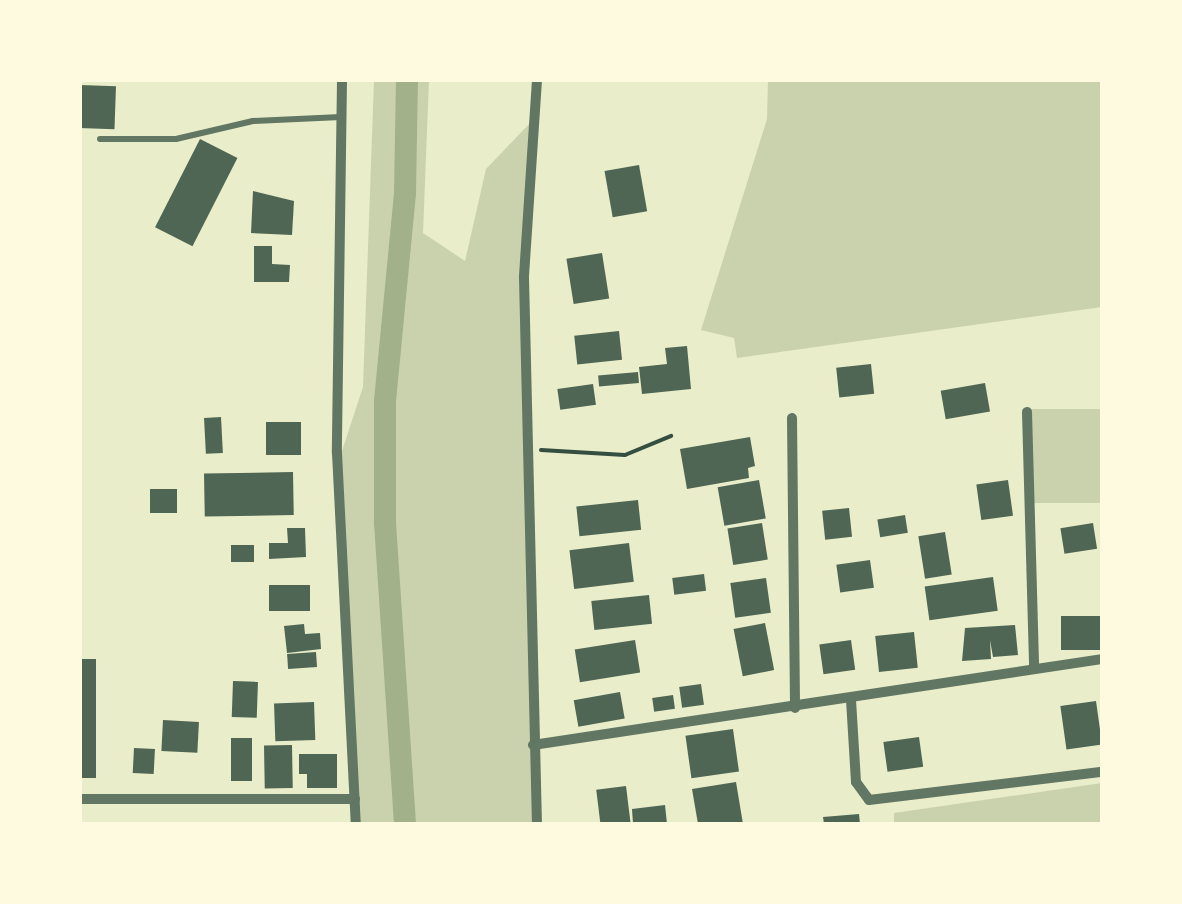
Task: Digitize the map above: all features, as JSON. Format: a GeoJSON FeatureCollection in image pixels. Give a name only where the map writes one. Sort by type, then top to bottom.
{"type":"FeatureCollection","features":[{"type":"Feature","properties":{"kind":"street"},"geometry":{"type":"LineString","coordinates":[[342,80],[337,453],[356,824]]}},
{"type":"Feature","properties":{"kind":"street"},"geometry":{"type":"LineString","coordinates":[[537,80],[524,278],[538,824]]}},
{"type":"Feature","properties":{"kind":"street"},"geometry":{"type":"LineString","coordinates":[[1027,412],[1034,668]]}},
{"type":"Feature","properties":{"kind":"street"},"geometry":{"type":"LineString","coordinates":[[792,418],[795,708]]}},
{"type":"Feature","properties":{"kind":"street"},"geometry":{"type":"LineString","coordinates":[[534,745],[1102,659]]}},
{"type":"Feature","properties":{"kind":"street"},"geometry":{"type":"LineString","coordinates":[[851,700],[856,782],[868,800],[1102,772]]}},
{"type":"Feature","properties":{"kind":"street"},"geometry":{"type":"LineString","coordinates":[[80,799],[354,799]]}},
{"type":"Feature","properties":{"kind":"lane"},"geometry":{"type":"LineString","coordinates":[[100,138],[176,139],[253,121],[342,118]]}},
{"type":"Feature","properties":{"kind":"path"},"geometry":{"type":"LineString","coordinates":[[527,448],[625,456],[670,436]]}},
{"type":"Feature","properties":{"kind":"green space"},"geometry":{"type":"Polygon","coordinates":[[[374,80],[429,80],[423,233],[465,261],[486,169],[534,119],[524,283],[538,824],[356,824],[338,463],[363,387],[374,80]]]}},
{"type":"Feature","properties":{"kind":"green space"},"geometry":{"type":"Polygon","coordinates":[[[768,80],[1102,80],[1102,307],[737,358],[734,338],[701,330],[767,119],[768,80]]]}},
{"type":"Feature","properties":{"kind":"green space"},"geometry":{"type":"Polygon","coordinates":[[[1029,409],[1102,409],[1102,503],[1029,503],[1029,409]]]}},
{"type":"Feature","properties":{"kind":"green space"},"geometry":{"type":"Polygon","coordinates":[[[1102,783],[1102,824],[894,824],[894,813],[1102,783]]]}},
{"type":"Feature","properties":{"kind":"building"},"geometry":{"type":"Polygon","coordinates":[[[80,85],[116,86],[114,129],[80,128],[80,85]]]}},
{"type":"Feature","properties":{"kind":"building"},"geometry":{"type":"Polygon","coordinates":[[[200,139],[237,158],[192,246],[155,227],[200,139]]]}},
{"type":"Feature","properties":{"kind":"building"},"geometry":{"type":"Polygon","coordinates":[[[639,165],[647,211],[613,217],[605,171],[639,165]]]}},
{"type":"Feature","properties":{"kind":"building"},"geometry":{"type":"Polygon","coordinates":[[[253,191],[294,201],[292,235],[251,233],[253,191]]]}},
{"type":"Feature","properties":{"kind":"building"},"geometry":{"type":"Polygon","coordinates":[[[254,246],[272,246],[272,264],[290,265],[289,282],[254,282],[254,246]]]}},
{"type":"Feature","properties":{"kind":"building"},"geometry":{"type":"Polygon","coordinates":[[[602,253],[609,298],[574,304],[566,259],[602,253]]]}},
{"type":"Feature","properties":{"kind":"building"},"geometry":{"type":"Polygon","coordinates":[[[619,331],[622,360],[577,365],[574,336],[619,331]]]}},
{"type":"Feature","properties":{"kind":"building"},"geometry":{"type":"Polygon","coordinates":[[[687,346],[691,389],[642,394],[639,367],[667,364],[665,348],[687,346]]]}},
{"type":"Feature","properties":{"kind":"building"},"geometry":{"type":"Polygon","coordinates":[[[871,364],[874,394],[839,397],[836,368],[871,364]]]}},
{"type":"Feature","properties":{"kind":"building"},"geometry":{"type":"Polygon","coordinates":[[[638,372],[639,383],[599,386],[598,375],[638,372]]]}},
{"type":"Feature","properties":{"kind":"building"},"geometry":{"type":"Polygon","coordinates":[[[985,383],[990,412],[946,419],[941,391],[985,383]]]}},
{"type":"Feature","properties":{"kind":"building"},"geometry":{"type":"Polygon","coordinates":[[[593,384],[596,405],[560,410],[557,389],[593,384]]]}},
{"type":"Feature","properties":{"kind":"building"},"geometry":{"type":"Polygon","coordinates":[[[221,417],[223,453],[206,454],[204,418],[221,417]]]}},
{"type":"Feature","properties":{"kind":"building"},"geometry":{"type":"Polygon","coordinates":[[[266,422],[301,422],[301,455],[266,455],[266,422]]]}},
{"type":"Feature","properties":{"kind":"building"},"geometry":{"type":"Polygon","coordinates":[[[750,437],[755,466],[748,468],[749,478],[687,489],[680,449],[750,437]]]}},
{"type":"Feature","properties":{"kind":"building"},"geometry":{"type":"Polygon","coordinates":[[[293,472],[294,515],[205,517],[204,474],[293,472]]]}},
{"type":"Feature","properties":{"kind":"building"},"geometry":{"type":"Polygon","coordinates":[[[759,480],[766,518],[724,526],[718,487],[759,480]]]}},
{"type":"Feature","properties":{"kind":"building"},"geometry":{"type":"Polygon","coordinates":[[[1008,480],[1013,516],[981,520],[976,484],[1008,480]]]}},
{"type":"Feature","properties":{"kind":"building"},"geometry":{"type":"Polygon","coordinates":[[[150,489],[177,489],[177,513],[150,513],[150,489]]]}},
{"type":"Feature","properties":{"kind":"building"},"geometry":{"type":"Polygon","coordinates":[[[638,500],[641,530],[579,536],[576,506],[638,500]]]}},
{"type":"Feature","properties":{"kind":"building"},"geometry":{"type":"Polygon","coordinates":[[[849,508],[852,537],[825,540],[822,511],[849,508]]]}},
{"type":"Feature","properties":{"kind":"building"},"geometry":{"type":"Polygon","coordinates":[[[905,515],[908,533],[880,537],[877,519],[905,515]]]}},
{"type":"Feature","properties":{"kind":"building"},"geometry":{"type":"Polygon","coordinates":[[[762,523],[768,560],[733,565],[727,528],[762,523]]]}},
{"type":"Feature","properties":{"kind":"building"},"geometry":{"type":"Polygon","coordinates":[[[1093,523],[1097,549],[1064,554],[1060,528],[1093,523]]]}},
{"type":"Feature","properties":{"kind":"building"},"geometry":{"type":"Polygon","coordinates":[[[287,528],[305,528],[306,557],[269,559],[269,543],[288,543],[287,528]]]}},
{"type":"Feature","properties":{"kind":"building"},"geometry":{"type":"Polygon","coordinates":[[[945,532],[952,574],[925,579],[918,536],[945,532]]]}},
{"type":"Feature","properties":{"kind":"building"},"geometry":{"type":"Polygon","coordinates":[[[629,543],[634,582],[574,589],[569,550],[629,543]]]}},
{"type":"Feature","properties":{"kind":"building"},"geometry":{"type":"Polygon","coordinates":[[[231,545],[254,545],[254,562],[231,562],[231,545]]]}},
{"type":"Feature","properties":{"kind":"building"},"geometry":{"type":"Polygon","coordinates":[[[870,560],[874,588],[840,592],[836,565],[870,560]]]}},
{"type":"Feature","properties":{"kind":"building"},"geometry":{"type":"Polygon","coordinates":[[[704,574],[706,591],[674,595],[672,578],[704,574]]]}},
{"type":"Feature","properties":{"kind":"building"},"geometry":{"type":"Polygon","coordinates":[[[993,577],[998,611],[929,620],[925,587],[993,577]]]}},
{"type":"Feature","properties":{"kind":"building"},"geometry":{"type":"Polygon","coordinates":[[[766,578],[771,613],[735,618],[730,583],[766,578]]]}},
{"type":"Feature","properties":{"kind":"building"},"geometry":{"type":"Polygon","coordinates":[[[269,585],[310,585],[310,611],[269,611],[269,585]]]}},
{"type":"Feature","properties":{"kind":"building"},"geometry":{"type":"Polygon","coordinates":[[[649,595],[652,624],[594,630],[591,601],[649,595]]]}},
{"type":"Feature","properties":{"kind":"building"},"geometry":{"type":"Polygon","coordinates":[[[1061,616],[1102,616],[1102,650],[1061,650],[1061,616]]]}},
{"type":"Feature","properties":{"kind":"building"},"geometry":{"type":"Polygon","coordinates":[[[765,623],[774,670],[743,676],[734,629],[765,623]]]}},
{"type":"Feature","properties":{"kind":"building"},"geometry":{"type":"Polygon","coordinates":[[[304,624],[305,634],[320,633],[321,649],[287,653],[284,626],[304,624]]]}},
{"type":"Feature","properties":{"kind":"building"},"geometry":{"type":"Polygon","coordinates":[[[1015,625],[1018,655],[993,657],[990,640],[991,659],[962,661],[965,628],[1015,625]]]}},
{"type":"Feature","properties":{"kind":"building"},"geometry":{"type":"Polygon","coordinates":[[[914,632],[918,668],[879,672],[875,636],[914,632]]]}},
{"type":"Feature","properties":{"kind":"building"},"geometry":{"type":"Polygon","coordinates":[[[635,640],[640,673],[580,682],[575,650],[635,640]]]}},
{"type":"Feature","properties":{"kind":"building"},"geometry":{"type":"Polygon","coordinates":[[[851,640],[855,670],[823,674],[819,644],[851,640]]]}},
{"type":"Feature","properties":{"kind":"building"},"geometry":{"type":"Polygon","coordinates":[[[316,652],[317,667],[288,669],[287,654],[316,652]]]}},
{"type":"Feature","properties":{"kind":"building"},"geometry":{"type":"Polygon","coordinates":[[[80,659],[96,659],[96,778],[80,778],[80,659]]]}},
{"type":"Feature","properties":{"kind":"building"},"geometry":{"type":"Polygon","coordinates":[[[233,681],[258,682],[257,718],[232,717],[233,681]]]}},
{"type":"Feature","properties":{"kind":"building"},"geometry":{"type":"Polygon","coordinates":[[[701,684],[704,705],[682,708],[679,687],[701,684]]]}},
{"type":"Feature","properties":{"kind":"building"},"geometry":{"type":"Polygon","coordinates":[[[620,692],[625,719],[578,727],[574,700],[620,692]]]}},
{"type":"Feature","properties":{"kind":"building"},"geometry":{"type":"Polygon","coordinates":[[[673,695],[675,709],[654,712],[652,698],[673,695]]]}},
{"type":"Feature","properties":{"kind":"building"},"geometry":{"type":"Polygon","coordinates":[[[1096,701],[1102,745],[1066,750],[1060,706],[1096,701]]]}},
{"type":"Feature","properties":{"kind":"building"},"geometry":{"type":"Polygon","coordinates":[[[314,702],[315,740],[275,741],[274,703],[314,702]]]}},
{"type":"Feature","properties":{"kind":"building"},"geometry":{"type":"Polygon","coordinates":[[[163,720],[199,722],[197,753],[161,751],[163,720]]]}},
{"type":"Feature","properties":{"kind":"building"},"geometry":{"type":"Polygon","coordinates":[[[733,729],[739,772],[691,778],[685,736],[733,729]]]}},
{"type":"Feature","properties":{"kind":"building"},"geometry":{"type":"Polygon","coordinates":[[[919,737],[923,767],[888,772],[883,742],[919,737]]]}},
{"type":"Feature","properties":{"kind":"building"},"geometry":{"type":"Polygon","coordinates":[[[231,738],[252,738],[252,781],[231,781],[231,738]]]}},
{"type":"Feature","properties":{"kind":"building"},"geometry":{"type":"Polygon","coordinates":[[[264,745],[292,745],[293,788],[265,788],[264,745]]]}},
{"type":"Feature","properties":{"kind":"building"},"geometry":{"type":"Polygon","coordinates":[[[134,748],[155,749],[154,774],[133,773],[134,748]]]}},
{"type":"Feature","properties":{"kind":"building"},"geometry":{"type":"Polygon","coordinates":[[[299,754],[337,754],[337,788],[307,788],[307,774],[299,774],[299,754]]]}},
{"type":"Feature","properties":{"kind":"building"},"geometry":{"type":"Polygon","coordinates":[[[736,782],[743,824],[698,824],[692,789],[736,782]]]}},
{"type":"Feature","properties":{"kind":"building"},"geometry":{"type":"Polygon","coordinates":[[[626,786],[631,824],[600,824],[596,790],[626,786]]]}},
{"type":"Feature","properties":{"kind":"building"},"geometry":{"type":"Polygon","coordinates":[[[665,805],[667,824],[633,824],[632,809],[665,805]]]}},
{"type":"Feature","properties":{"kind":"building"},"geometry":{"type":"Polygon","coordinates":[[[859,814],[860,824],[824,824],[823,817],[859,814]]]}},
{"type":"Feature","properties":{"kind":"waterway"},"geometry":{"type":"LineString","coordinates":[[405,824],[385,523],[385,401],[405,193],[407,80]]}}]}
